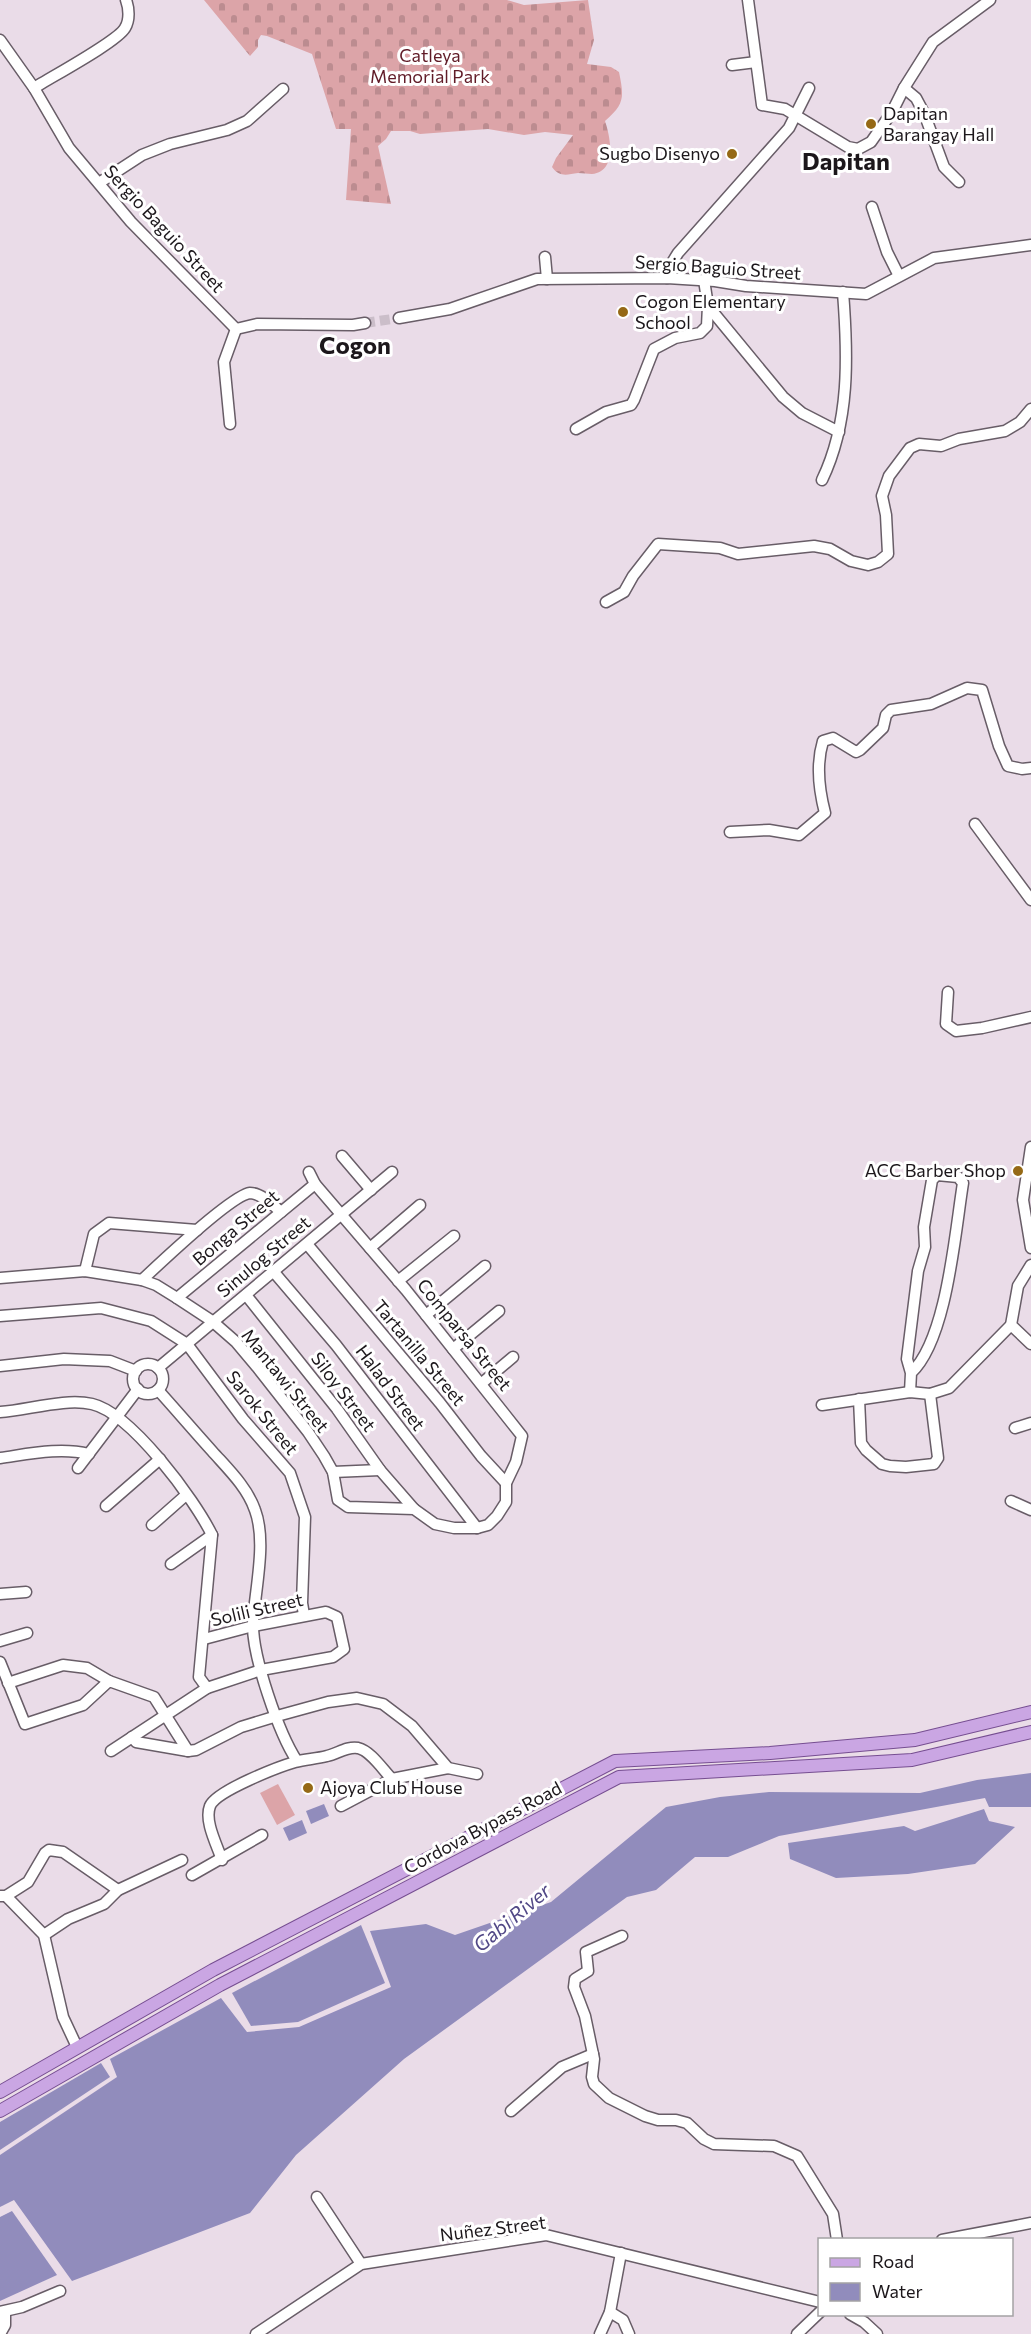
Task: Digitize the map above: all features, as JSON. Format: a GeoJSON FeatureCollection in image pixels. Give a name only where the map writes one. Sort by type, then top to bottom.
{"type":"FeatureCollection","features":[{"type":"Feature","properties":{"kind":"main road","name":"Cordova Bypass Road"},"geometry":{"type":"LineString","coordinates":[[0,2092],[213,1970],[615,1761],[770,1753],[915,1740],[1031,1712]]}},
{"type":"Feature","properties":{"kind":"main road","name":"Cordova Bypass Road"},"geometry":{"type":"LineString","coordinates":[[0,2110],[220,1985],[619,1777],[912,1760],[1031,1732]]}},
{"type":"Feature","properties":{"kind":"main road"},"geometry":{"type":"LineString","coordinates":[[290,1930],[298,1945]]}},
{"type":"Feature","properties":{"kind":"street"},"geometry":{"type":"LineString","coordinates":[[34,87],[118,37],[128,22],[126,0]]}},
{"type":"Feature","properties":{"kind":"street"},"geometry":{"type":"LineString","coordinates":[[748,0],[762,105],[785,109],[848,147],[858,149],[871,142],[892,112],[933,42],[990,0]]}},
{"type":"Feature","properties":{"kind":"street","name":"Sergio Baguio Street"},"geometry":{"type":"LineString","coordinates":[[0,40],[34,87],[69,148],[131,222],[236,329]]}},
{"type":"Feature","properties":{"kind":"street"},"geometry":{"type":"LineString","coordinates":[[732,65],[756,62]]}},
{"type":"Feature","properties":{"kind":"street"},"geometry":{"type":"LineString","coordinates":[[667,278],[670,266],[678,253],[796,117],[798,106],[809,87]]}},
{"type":"Feature","properties":{"kind":"street"},"geometry":{"type":"LineString","coordinates":[[904,88],[916,98],[924,113],[944,167],[959,182]]}},
{"type":"Feature","properties":{"kind":"street"},"geometry":{"type":"LineString","coordinates":[[99,183],[142,155],[170,144],[227,130],[247,121],[283,89]]}},
{"type":"Feature","properties":{"kind":"street"},"geometry":{"type":"LineString","coordinates":[[872,207],[887,252],[899,276]]}},
{"type":"Feature","properties":{"kind":"street","name":"Sergio Baguio Street"},"geometry":{"type":"LineString","coordinates":[[399,318],[450,309],[537,279],[667,278],[746,286],[869,293],[934,258],[1031,246]]}},
{"type":"Feature","properties":{"kind":"street"},"geometry":{"type":"LineString","coordinates":[[545,257],[547,279]]}},
{"type":"Feature","properties":{"kind":"street"},"geometry":{"type":"LineString","coordinates":[[576,429],[606,412],[630,405],[654,349],[675,338],[700,333],[707,326],[708,306],[704,280]]}},
{"type":"Feature","properties":{"kind":"street"},"geometry":{"type":"LineString","coordinates":[[822,480],[833,458],[846,380],[843,292]]}},
{"type":"Feature","properties":{"kind":"street"},"geometry":{"type":"LineString","coordinates":[[708,306],[783,397],[802,413],[839,432]]}},
{"type":"Feature","properties":{"kind":"street"},"geometry":{"type":"LineString","coordinates":[[230,424],[224,362],[236,329],[257,324],[353,326],[365,323]]}},
{"type":"Feature","properties":{"kind":"street"},"geometry":{"type":"LineString","coordinates":[[606,602],[624,592],[633,576],[658,544],[720,548],[738,554],[814,546],[830,549],[851,561],[868,565],[878,562],[888,554],[886,515],[882,496],[889,476],[910,448],[919,444],[941,446],[959,439],[1005,431],[1020,422],[1031,409]]}},
{"type":"Feature","properties":{"kind":"street"},"geometry":{"type":"LineString","coordinates":[[730,832],[769,830],[799,835],[825,813],[820,782],[819,753],[823,741],[833,738],[856,752],[883,728],[886,715],[891,710],[931,704],[967,688],[982,690],[999,746],[1008,765],[1022,769],[1031,768]]}},
{"type":"Feature","properties":{"kind":"street"},"geometry":{"type":"LineString","coordinates":[[975,824],[1031,900]]}},
{"type":"Feature","properties":{"kind":"street"},"geometry":{"type":"LineString","coordinates":[[948,992],[946,1024],[956,1031],[982,1028],[1031,1017]]}},
{"type":"Feature","properties":{"kind":"street"},"geometry":{"type":"LineString","coordinates":[[1031,1147],[1024,1215],[1030,1233],[1031,1248]]}},
{"type":"Feature","properties":{"kind":"street"},"geometry":{"type":"LineString","coordinates":[[342,1156],[371,1190]]}},
{"type":"Feature","properties":{"kind":"street","name":"Comparsa Street"},"geometry":{"type":"LineString","coordinates":[[309,1172],[315,1184],[342,1213],[482,1383],[522,1436],[516,1462],[506,1483],[506,1502],[488,1525],[477,1528]]}},
{"type":"Feature","properties":{"kind":"street","name":"Sinulog Street"},"geometry":{"type":"LineString","coordinates":[[158,1368],[392,1172]]}},
{"type":"Feature","properties":{"kind":"street"},"geometry":{"type":"LineString","coordinates":[[910,1392],[911,1373],[907,1359],[918,1271],[925,1247],[924,1227],[932,1180],[937,1175],[958,1177],[963,1183],[942,1314],[919,1365],[911,1373]]}},
{"type":"Feature","properties":{"kind":"street","name":"Bonga Street"},"geometry":{"type":"LineString","coordinates":[[177,1298],[315,1184]]}},
{"type":"Feature","properties":{"kind":"street"},"geometry":{"type":"LineString","coordinates":[[142,1280],[197,1230],[243,1194],[253,1193],[272,1204],[280,1212]]}},
{"type":"Feature","properties":{"kind":"street"},"geometry":{"type":"LineString","coordinates":[[370,1248],[420,1205]]}},
{"type":"Feature","properties":{"kind":"street"},"geometry":{"type":"LineString","coordinates":[[85,1271],[94,1234],[109,1223],[197,1230]]}},
{"type":"Feature","properties":{"kind":"street"},"geometry":{"type":"LineString","coordinates":[[398,1281],[454,1236]]}},
{"type":"Feature","properties":{"kind":"street","name":"Tartanilla Street"},"geometry":{"type":"LineString","coordinates":[[307,1244],[440,1403],[481,1456],[506,1483]]}},
{"type":"Feature","properties":{"kind":"street"},"geometry":{"type":"LineString","coordinates":[[822,1405],[910,1392],[930,1394],[949,1388],[1011,1325],[1018,1286],[1031,1265]]}},
{"type":"Feature","properties":{"kind":"street"},"geometry":{"type":"LineString","coordinates":[[426,1315],[485,1266]]}},
{"type":"Feature","properties":{"kind":"street","name":"Mantawi Street"},"geometry":{"type":"LineString","coordinates":[[3,1276],[85,1271],[142,1280],[156,1285],[212,1321],[236,1342],[308,1432],[333,1472],[335,1495],[344,1505],[414,1509]]}},
{"type":"Feature","properties":{"kind":"street","name":"Halad Street"},"geometry":{"type":"LineString","coordinates":[[273,1271],[336,1345],[477,1528]]}},
{"type":"Feature","properties":{"kind":"street","name":"Siloy Street"},"geometry":{"type":"LineString","coordinates":[[246,1295],[337,1409],[381,1470],[414,1509]]}},
{"type":"Feature","properties":{"kind":"street"},"geometry":{"type":"LineString","coordinates":[[0,1316],[101,1308],[151,1321],[187,1344]]}},
{"type":"Feature","properties":{"kind":"street"},"geometry":{"type":"LineString","coordinates":[[453,1349],[499,1311]]}},
{"type":"Feature","properties":{"kind":"street"},"geometry":{"type":"LineString","coordinates":[[1011,1325],[1031,1344]]}},
{"type":"Feature","properties":{"kind":"street","name":"Sarok Street"},"geometry":{"type":"LineString","coordinates":[[187,1344],[243,1419],[290,1473],[305,1517],[302,1603],[304,1615]]}},
{"type":"Feature","properties":{"kind":"street"},"geometry":{"type":"LineString","coordinates":[[482,1383],[513,1357]]}},
{"type":"Feature","properties":{"kind":"street"},"geometry":{"type":"LineString","coordinates":[[0,1366],[64,1359],[110,1361],[136,1371]]}},
{"type":"Feature","properties":{"kind":"street"},"geometry":{"type":"LineString","coordinates":[[148,1364],[158,1368],[163,1378],[158,1390],[150,1393],[138,1389],[134,1380],[139,1367],[148,1364]]}},
{"type":"Feature","properties":{"kind":"street"},"geometry":{"type":"LineString","coordinates":[[78,1468],[138,1389]]}},
{"type":"Feature","properties":{"kind":"street"},"geometry":{"type":"LineString","coordinates":[[158,1390],[239,1482],[255,1510],[260,1536],[253,1626],[256,1651],[277,1716],[297,1761]]}},
{"type":"Feature","properties":{"kind":"street"},"geometry":{"type":"LineString","coordinates":[[859,1399],[861,1443],[882,1464],[906,1467],[934,1464],[938,1458],[930,1394]]}},
{"type":"Feature","properties":{"kind":"street"},"geometry":{"type":"LineString","coordinates":[[0,1412],[54,1404],[90,1403],[118,1417],[160,1459],[205,1521],[212,1535],[199,1677],[207,1688]]}},
{"type":"Feature","properties":{"kind":"street"},"geometry":{"type":"LineString","coordinates":[[1015,1428],[1031,1423]]}},
{"type":"Feature","properties":{"kind":"street"},"geometry":{"type":"LineString","coordinates":[[0,1458],[44,1452],[75,1451],[89,1454]]}},
{"type":"Feature","properties":{"kind":"street"},"geometry":{"type":"LineString","coordinates":[[106,1506],[160,1459]]}},
{"type":"Feature","properties":{"kind":"street"},"geometry":{"type":"LineString","coordinates":[[333,1472],[381,1470]]}},
{"type":"Feature","properties":{"kind":"street"},"geometry":{"type":"LineString","coordinates":[[152,1525],[186,1495]]}},
{"type":"Feature","properties":{"kind":"street"},"geometry":{"type":"LineString","coordinates":[[1011,1501],[1031,1510]]}},
{"type":"Feature","properties":{"kind":"street"},"geometry":{"type":"LineString","coordinates":[[414,1509],[435,1524],[454,1528],[477,1528]]}},
{"type":"Feature","properties":{"kind":"street"},"geometry":{"type":"LineString","coordinates":[[171,1564],[212,1535]]}},
{"type":"Feature","properties":{"kind":"street"},"geometry":{"type":"LineString","coordinates":[[0,1594],[26,1592]]}},
{"type":"Feature","properties":{"kind":"street","name":"Solili Street"},"geometry":{"type":"LineString","coordinates":[[204,1639],[304,1615],[326,1612],[337,1617],[344,1649],[333,1657],[261,1670]]}},
{"type":"Feature","properties":{"kind":"street"},"geometry":{"type":"LineString","coordinates":[[0,1641],[27,1633]]}},
{"type":"Feature","properties":{"kind":"street"},"geometry":{"type":"LineString","coordinates":[[0,1662],[25,1724],[83,1705],[109,1681]]}},
{"type":"Feature","properties":{"kind":"street"},"geometry":{"type":"LineString","coordinates":[[8,1683],[63,1665],[87,1668],[109,1681],[154,1697],[188,1751]]}},
{"type":"Feature","properties":{"kind":"street"},"geometry":{"type":"LineString","coordinates":[[111,1751],[207,1688],[261,1670]]}},
{"type":"Feature","properties":{"kind":"street"},"geometry":{"type":"LineString","coordinates":[[132,1737],[136,1742],[188,1751],[196,1750],[241,1727],[328,1702],[357,1698],[383,1704],[412,1726],[448,1768]]}},
{"type":"Feature","properties":{"kind":"street"},"geometry":{"type":"LineString","coordinates":[[222,1860],[209,1816],[209,1808],[213,1801],[249,1780],[297,1761],[329,1756],[351,1748],[360,1748],[392,1779]]}},
{"type":"Feature","properties":{"kind":"street"},"geometry":{"type":"LineString","coordinates":[[341,1806],[392,1779],[448,1768],[477,1774]]}},
{"type":"Feature","properties":{"kind":"street"},"geometry":{"type":"LineString","coordinates":[[192,1875],[222,1860],[262,1834]]}},
{"type":"Feature","properties":{"kind":"street"},"geometry":{"type":"LineString","coordinates":[[77,2047],[63,2017],[44,1935],[3,1896],[28,1882],[45,1853],[54,1849],[63,1852],[118,1890]]}},
{"type":"Feature","properties":{"kind":"street"},"geometry":{"type":"LineString","coordinates":[[44,1935],[68,1919],[104,1904],[118,1890],[182,1860]]}},
{"type":"Feature","properties":{"kind":"street"},"geometry":{"type":"LineString","coordinates":[[622,1935],[589,1949],[586,1955],[588,1971],[575,1979],[574,1987],[585,2016],[593,2054],[594,2084],[609,2098],[645,2116],[658,2120],[676,2120],[687,2123],[704,2139],[714,2144],[774,2146],[797,2156],[833,2214],[837,2238]]}},
{"type":"Feature","properties":{"kind":"street"},"geometry":{"type":"LineString","coordinates":[[511,2111],[562,2067],[593,2054]]}},
{"type":"Feature","properties":{"kind":"street"},"geometry":{"type":"LineString","coordinates":[[317,2197],[361,2264]]}},
{"type":"Feature","properties":{"kind":"street"},"geometry":{"type":"LineString","coordinates":[[952,2238],[1031,2223]]}},
{"type":"Feature","properties":{"kind":"street","name":"Nuñez Street"},"geometry":{"type":"LineString","coordinates":[[256,2334],[361,2264],[546,2235],[818,2302]]}},
{"type":"Feature","properties":{"kind":"street"},"geometry":{"type":"LineString","coordinates":[[600,2334],[610,2312],[621,2253]]}},
{"type":"Feature","properties":{"kind":"street"},"geometry":{"type":"LineString","coordinates":[[0,2334],[4,2325],[3,2312],[60,2291]]}},
{"type":"Feature","properties":{"kind":"street"},"geometry":{"type":"LineString","coordinates":[[610,2312],[623,2320],[629,2334]]}},
{"type":"Feature","properties":{"kind":"street"},"geometry":{"type":"LineString","coordinates":[[797,2334],[818,2313]]}},
{"type":"Feature","properties":{"kind":"street"},"geometry":{"type":"LineString","coordinates":[[854,2316],[877,2334]]}},
{"type":"Feature","properties":{"kind":"green space","name":"Catleya Memorial Park"},"geometry":{"type":"Polygon","coordinates":[[[204,0],[507,0],[524,5],[588,0],[594,40],[587,64],[611,67],[619,72],[622,88],[620,105],[605,121],[610,144],[609,160],[606,167],[592,174],[557,172],[552,167],[573,135],[545,132],[524,135],[488,129],[420,134],[410,131],[391,131],[378,146],[391,204],[346,200],[351,129],[336,129],[312,54],[261,35],[258,47],[250,56],[204,0]]]}},
{"type":"Feature","properties":{"kind":"green space"},"geometry":{"type":"Polygon","coordinates":[[[278,1784],[295,1815],[277,1825],[260,1793],[278,1784]]]}},
{"type":"Feature","properties":{"kind":"water","name":"Gabi River"},"geometry":{"type":"Polygon","coordinates":[[[1031,1773],[1031,1807],[989,1807],[985,1798],[779,1836],[728,1857],[695,1857],[656,1890],[627,1897],[404,2059],[296,2155],[250,2213],[72,2281],[14,2200],[0,2207],[0,2155],[117,2077],[110,2059],[221,1998],[247,2032],[299,2027],[391,1987],[370,1931],[426,1924],[455,1935],[551,1902],[666,1807],[720,1797],[769,1792],[920,1793],[977,1780],[1031,1773]]]}},
{"type":"Feature","properties":{"kind":"water"},"geometry":{"type":"Polygon","coordinates":[[[324,1804],[329,1816],[311,1824],[306,1811],[324,1804]]]}},
{"type":"Feature","properties":{"kind":"water"},"geometry":{"type":"Polygon","coordinates":[[[984,1809],[989,1821],[1015,1827],[975,1864],[908,1874],[836,1878],[790,1859],[788,1843],[904,1826],[915,1831],[984,1809]]]}},
{"type":"Feature","properties":{"kind":"water"},"geometry":{"type":"Polygon","coordinates":[[[302,1820],[307,1833],[289,1841],[283,1828],[302,1820]]]}},
{"type":"Feature","properties":{"kind":"water"},"geometry":{"type":"Polygon","coordinates":[[[361,1925],[385,1983],[298,2022],[251,2026],[232,1993],[361,1925]]]}},
{"type":"Feature","properties":{"kind":"water"},"geometry":{"type":"Polygon","coordinates":[[[101,2063],[110,2077],[0,2150],[0,2122],[101,2063]]]}},
{"type":"Feature","properties":{"kind":"water"},"geometry":{"type":"Polygon","coordinates":[[[12,2211],[57,2275],[0,2301],[0,2217],[12,2211]]]}},
{"type":"Feature","properties":{"kind":"tunnel"},"geometry":{"type":"LineString","coordinates":[[365,323],[399,318]]}},
{"type":"Feature","properties":{"kind":"place","name":"Dapitan Barangay Hall"},"geometry":{"type":"Point","coordinates":[871,124]}},
{"type":"Feature","properties":{"kind":"place","name":"Sugbo Disenyo"},"geometry":{"type":"Point","coordinates":[732,154]}},
{"type":"Feature","properties":{"kind":"place","name":"Cogon Elementary School"},"geometry":{"type":"Point","coordinates":[623,312]}},
{"type":"Feature","properties":{"kind":"place","name":"ACC Barber Shop"},"geometry":{"type":"Point","coordinates":[1018,1171]}},
{"type":"Feature","properties":{"kind":"place","name":"Ajoya Club House"},"geometry":{"type":"Point","coordinates":[308,1788]}},
{"type":"Feature","properties":{"kind":"district","name":"Dapitan"},"geometry":{"type":"Point","coordinates":[846,162]}},
{"type":"Feature","properties":{"kind":"district","name":"Cogon"},"geometry":{"type":"Point","coordinates":[355,346]}}]}
